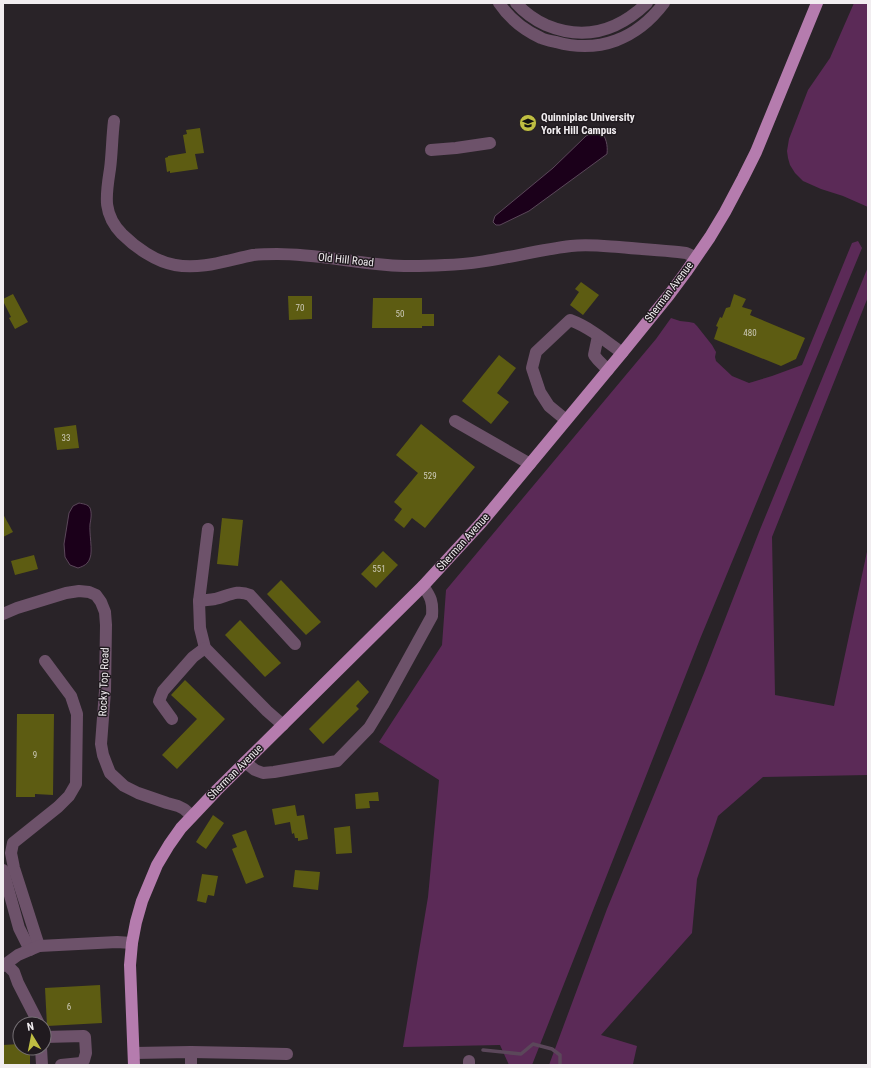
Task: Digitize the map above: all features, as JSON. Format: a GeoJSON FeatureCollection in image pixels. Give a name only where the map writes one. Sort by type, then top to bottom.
{"type":"FeatureCollection","features":[{"type":"Feature","properties":{"kind":"main road","name":"Sherman Avenue"},"geometry":{"type":"LineString","coordinates":[[134,1059],[130,965],[132,943],[142,901],[152,877],[169,845],[192,816],[423,586],[481,522],[669,295],[710,237],[725,212],[753,158],[770,120],[817,3]]}},
{"type":"Feature","properties":{"kind":"street"},"geometry":{"type":"LineString","coordinates":[[499,3],[510,17],[542,39],[569,46],[587,47],[618,40],[633,32],[656,14],[664,3]]}},
{"type":"Feature","properties":{"kind":"street"},"geometry":{"type":"LineString","coordinates":[[516,3],[530,16],[555,29],[584,33],[610,28],[625,21],[647,3]]}},
{"type":"Feature","properties":{"kind":"street","name":"Old Hill Road"},"geometry":{"type":"LineString","coordinates":[[114,121],[106,200],[108,212],[122,234],[133,243],[149,255],[174,265],[203,265],[255,255],[279,254],[331,258],[386,265],[447,265],[486,261],[573,246],[590,245],[678,252],[686,253],[695,257]]}},
{"type":"Feature","properties":{"kind":"street"},"geometry":{"type":"LineString","coordinates":[[431,150],[490,143]]}},
{"type":"Feature","properties":{"kind":"street"},"geometry":{"type":"LineString","coordinates":[[566,420],[549,406],[540,392],[532,368],[536,352],[570,320],[579,323],[622,353]]}},
{"type":"Feature","properties":{"kind":"street"},"geometry":{"type":"LineString","coordinates":[[598,336],[594,355],[608,370]]}},
{"type":"Feature","properties":{"kind":"street"},"geometry":{"type":"LineString","coordinates":[[455,421],[530,464]]}},
{"type":"Feature","properties":{"kind":"street"},"geometry":{"type":"LineString","coordinates":[[208,529],[199,601],[200,628],[206,648],[267,711],[283,725]]}},
{"type":"Feature","properties":{"kind":"street"},"geometry":{"type":"LineString","coordinates":[[245,762],[255,770],[263,773],[337,761],[369,728],[432,616],[433,604],[430,595],[423,586]]}},
{"type":"Feature","properties":{"kind":"street","name":"Rocky Top Road"},"geometry":{"type":"LineString","coordinates":[[3,614],[17,608],[66,593],[79,591],[89,592],[96,595],[105,612],[106,625],[105,691],[101,744],[105,762],[110,773],[124,786],[138,793],[178,806],[192,816]]}},
{"type":"Feature","properties":{"kind":"street"},"geometry":{"type":"LineString","coordinates":[[199,601],[214,599],[238,592],[250,595],[295,644]]}},
{"type":"Feature","properties":{"kind":"street"},"geometry":{"type":"LineString","coordinates":[[172,720],[159,701],[163,691],[193,656],[206,648]]}},
{"type":"Feature","properties":{"kind":"street"},"geometry":{"type":"LineString","coordinates":[[35,948],[11,853],[14,843],[58,807],[69,796],[76,784],[77,714],[71,696],[45,661]]}},
{"type":"Feature","properties":{"kind":"street"},"geometry":{"type":"LineString","coordinates":[[3,870],[19,928],[35,948]]}},
{"type":"Feature","properties":{"kind":"street"},"geometry":{"type":"LineString","coordinates":[[35,1016],[21,990],[14,972],[5,965],[18,955],[35,948],[116,942],[132,943]]}},
{"type":"Feature","properties":{"kind":"street"},"geometry":{"type":"LineString","coordinates":[[52,1037],[85,1037],[86,1053],[84,1060],[81,1063],[61,1065]]}},
{"type":"Feature","properties":{"kind":"street"},"geometry":{"type":"LineString","coordinates":[[191,1052],[191,1065]]}},
{"type":"Feature","properties":{"kind":"street"},"geometry":{"type":"LineString","coordinates":[[134,1059],[191,1052],[287,1054]]}},
{"type":"Feature","properties":{"kind":"shaded area"},"geometry":{"type":"Polygon","coordinates":[[[854,3],[868,3],[868,207],[803,181],[790,165],[787,151],[789,139],[808,90],[830,58],[854,3]]]}},
{"type":"Feature","properties":{"kind":"shaded area"},"geometry":{"type":"Polygon","coordinates":[[[595,131],[601,131],[604,136],[607,145],[607,154],[529,211],[500,225],[496,225],[493,222],[495,216],[553,168],[586,136],[595,131]]]}},
{"type":"Feature","properties":{"kind":"shaded area"},"geometry":{"type":"Polygon","coordinates":[[[858,241],[862,248],[700,639],[532,1065],[509,1065],[500,1045],[403,1047],[428,897],[439,780],[379,742],[442,645],[446,590],[656,339],[671,318],[694,323],[712,345],[716,352],[716,361],[732,376],[749,383],[802,365],[852,243],[858,241]]]}},
{"type":"Feature","properties":{"kind":"shaded area"},"geometry":{"type":"Polygon","coordinates":[[[868,267],[868,297],[772,537],[775,695],[834,706],[868,547],[868,775],[763,777],[718,816],[697,879],[692,933],[601,1035],[637,1046],[633,1064],[549,1065],[607,909],[868,267]]]}},
{"type":"Feature","properties":{"kind":"shaded area"},"geometry":{"type":"Polygon","coordinates":[[[79,503],[85,504],[91,510],[91,555],[88,562],[84,566],[78,568],[70,565],[65,557],[64,544],[69,513],[73,506],[79,503]]]}},
{"type":"Feature","properties":{"kind":"building"},"geometry":{"type":"Polygon","coordinates":[[[200,128],[204,153],[195,154],[198,169],[170,173],[170,171],[167,172],[165,158],[168,156],[186,153],[183,135],[187,134],[186,130],[200,128]]]}},
{"type":"Feature","properties":{"kind":"building"},"geometry":{"type":"Polygon","coordinates":[[[581,282],[599,295],[583,315],[570,305],[579,292],[575,289],[581,282]]]}},
{"type":"Feature","properties":{"kind":"building"},"geometry":{"type":"Polygon","coordinates":[[[13,294],[28,322],[15,329],[3,301],[3,299],[13,294]]]}},
{"type":"Feature","properties":{"kind":"building"},"geometry":{"type":"Polygon","coordinates":[[[734,294],[746,299],[742,307],[752,310],[750,315],[805,338],[796,359],[781,366],[714,339],[718,327],[716,326],[720,317],[722,318],[726,308],[730,307],[734,294]]]}},
{"type":"Feature","properties":{"kind":"building"},"geometry":{"type":"Polygon","coordinates":[[[288,296],[312,296],[312,319],[289,320],[288,296]]]}},
{"type":"Feature","properties":{"kind":"building"},"geometry":{"type":"Polygon","coordinates":[[[373,298],[422,298],[422,314],[434,314],[434,326],[422,326],[422,328],[372,328],[373,298]]]}},
{"type":"Feature","properties":{"kind":"building"},"geometry":{"type":"Polygon","coordinates":[[[499,355],[516,368],[497,393],[509,402],[491,424],[462,401],[499,355]]]}},
{"type":"Feature","properties":{"kind":"building"},"geometry":{"type":"Polygon","coordinates":[[[421,424],[475,467],[425,528],[412,518],[404,528],[394,520],[402,509],[394,502],[418,473],[396,455],[421,424]]]}},
{"type":"Feature","properties":{"kind":"building"},"geometry":{"type":"Polygon","coordinates":[[[76,425],[79,448],[57,450],[54,428],[76,425]]]}},
{"type":"Feature","properties":{"kind":"building"},"geometry":{"type":"Polygon","coordinates":[[[3,514],[13,532],[3,537],[3,514]]]}},
{"type":"Feature","properties":{"kind":"building"},"geometry":{"type":"Polygon","coordinates":[[[222,518],[243,520],[238,566],[217,564],[222,518]]]}},
{"type":"Feature","properties":{"kind":"building"},"geometry":{"type":"Polygon","coordinates":[[[383,551],[398,565],[376,588],[361,574],[383,551]]]}},
{"type":"Feature","properties":{"kind":"building"},"geometry":{"type":"Polygon","coordinates":[[[34,555],[38,569],[15,575],[11,561],[34,555]]]}},
{"type":"Feature","properties":{"kind":"building"},"geometry":{"type":"Polygon","coordinates":[[[281,580],[321,622],[306,635],[267,594],[281,580]]]}},
{"type":"Feature","properties":{"kind":"building"},"geometry":{"type":"Polygon","coordinates":[[[240,620],[281,663],[265,677],[225,635],[240,620]]]}},
{"type":"Feature","properties":{"kind":"building"},"geometry":{"type":"Polygon","coordinates":[[[185,680],[225,719],[177,769],[162,755],[197,719],[171,695],[185,680]]]}},
{"type":"Feature","properties":{"kind":"building"},"geometry":{"type":"Polygon","coordinates":[[[358,680],[369,692],[356,706],[359,709],[323,744],[309,729],[358,680]]]}},
{"type":"Feature","properties":{"kind":"building"},"geometry":{"type":"Polygon","coordinates":[[[17,714],[54,714],[53,795],[35,794],[35,797],[16,797],[17,714]]]}},
{"type":"Feature","properties":{"kind":"building"},"geometry":{"type":"Polygon","coordinates":[[[378,792],[379,801],[369,801],[370,808],[356,809],[355,794],[378,792]]]}},
{"type":"Feature","properties":{"kind":"building"},"geometry":{"type":"Polygon","coordinates":[[[295,805],[297,816],[304,815],[308,839],[298,841],[298,838],[295,838],[294,833],[292,834],[290,822],[275,825],[272,809],[295,805]]]}},
{"type":"Feature","properties":{"kind":"building"},"geometry":{"type":"Polygon","coordinates":[[[213,815],[224,823],[206,849],[196,842],[213,815]]]}},
{"type":"Feature","properties":{"kind":"building"},"geometry":{"type":"Polygon","coordinates":[[[350,826],[352,853],[336,854],[334,828],[350,826]]]}},
{"type":"Feature","properties":{"kind":"building"},"geometry":{"type":"Polygon","coordinates":[[[246,830],[264,877],[246,884],[232,849],[237,847],[232,835],[246,830]]]}},
{"type":"Feature","properties":{"kind":"building"},"geometry":{"type":"Polygon","coordinates":[[[295,870],[320,872],[318,890],[293,887],[295,870]]]}},
{"type":"Feature","properties":{"kind":"building"},"geometry":{"type":"Polygon","coordinates":[[[202,874],[218,876],[214,896],[208,895],[206,903],[197,901],[202,874]]]}},
{"type":"Feature","properties":{"kind":"building"},"geometry":{"type":"Polygon","coordinates":[[[100,985],[102,1023],[52,1026],[52,1016],[46,1016],[45,988],[100,985]]]}},
{"type":"Feature","properties":{"kind":"building"},"geometry":{"type":"Polygon","coordinates":[[[12,1044],[12,1056],[30,1056],[30,1065],[4,1065],[3,1045],[12,1044]]]}},
{"type":"Feature","properties":{"kind":"waterway"},"geometry":{"type":"LineString","coordinates":[[483,1050],[521,1054],[533,1044],[552,1049],[560,1055],[560,1065]]}},
{"type":"Feature","properties":{"kind":"place","name":"Quinnipiac University York Hill Campus"},"geometry":{"type":"Point","coordinates":[528,123]}}]}
